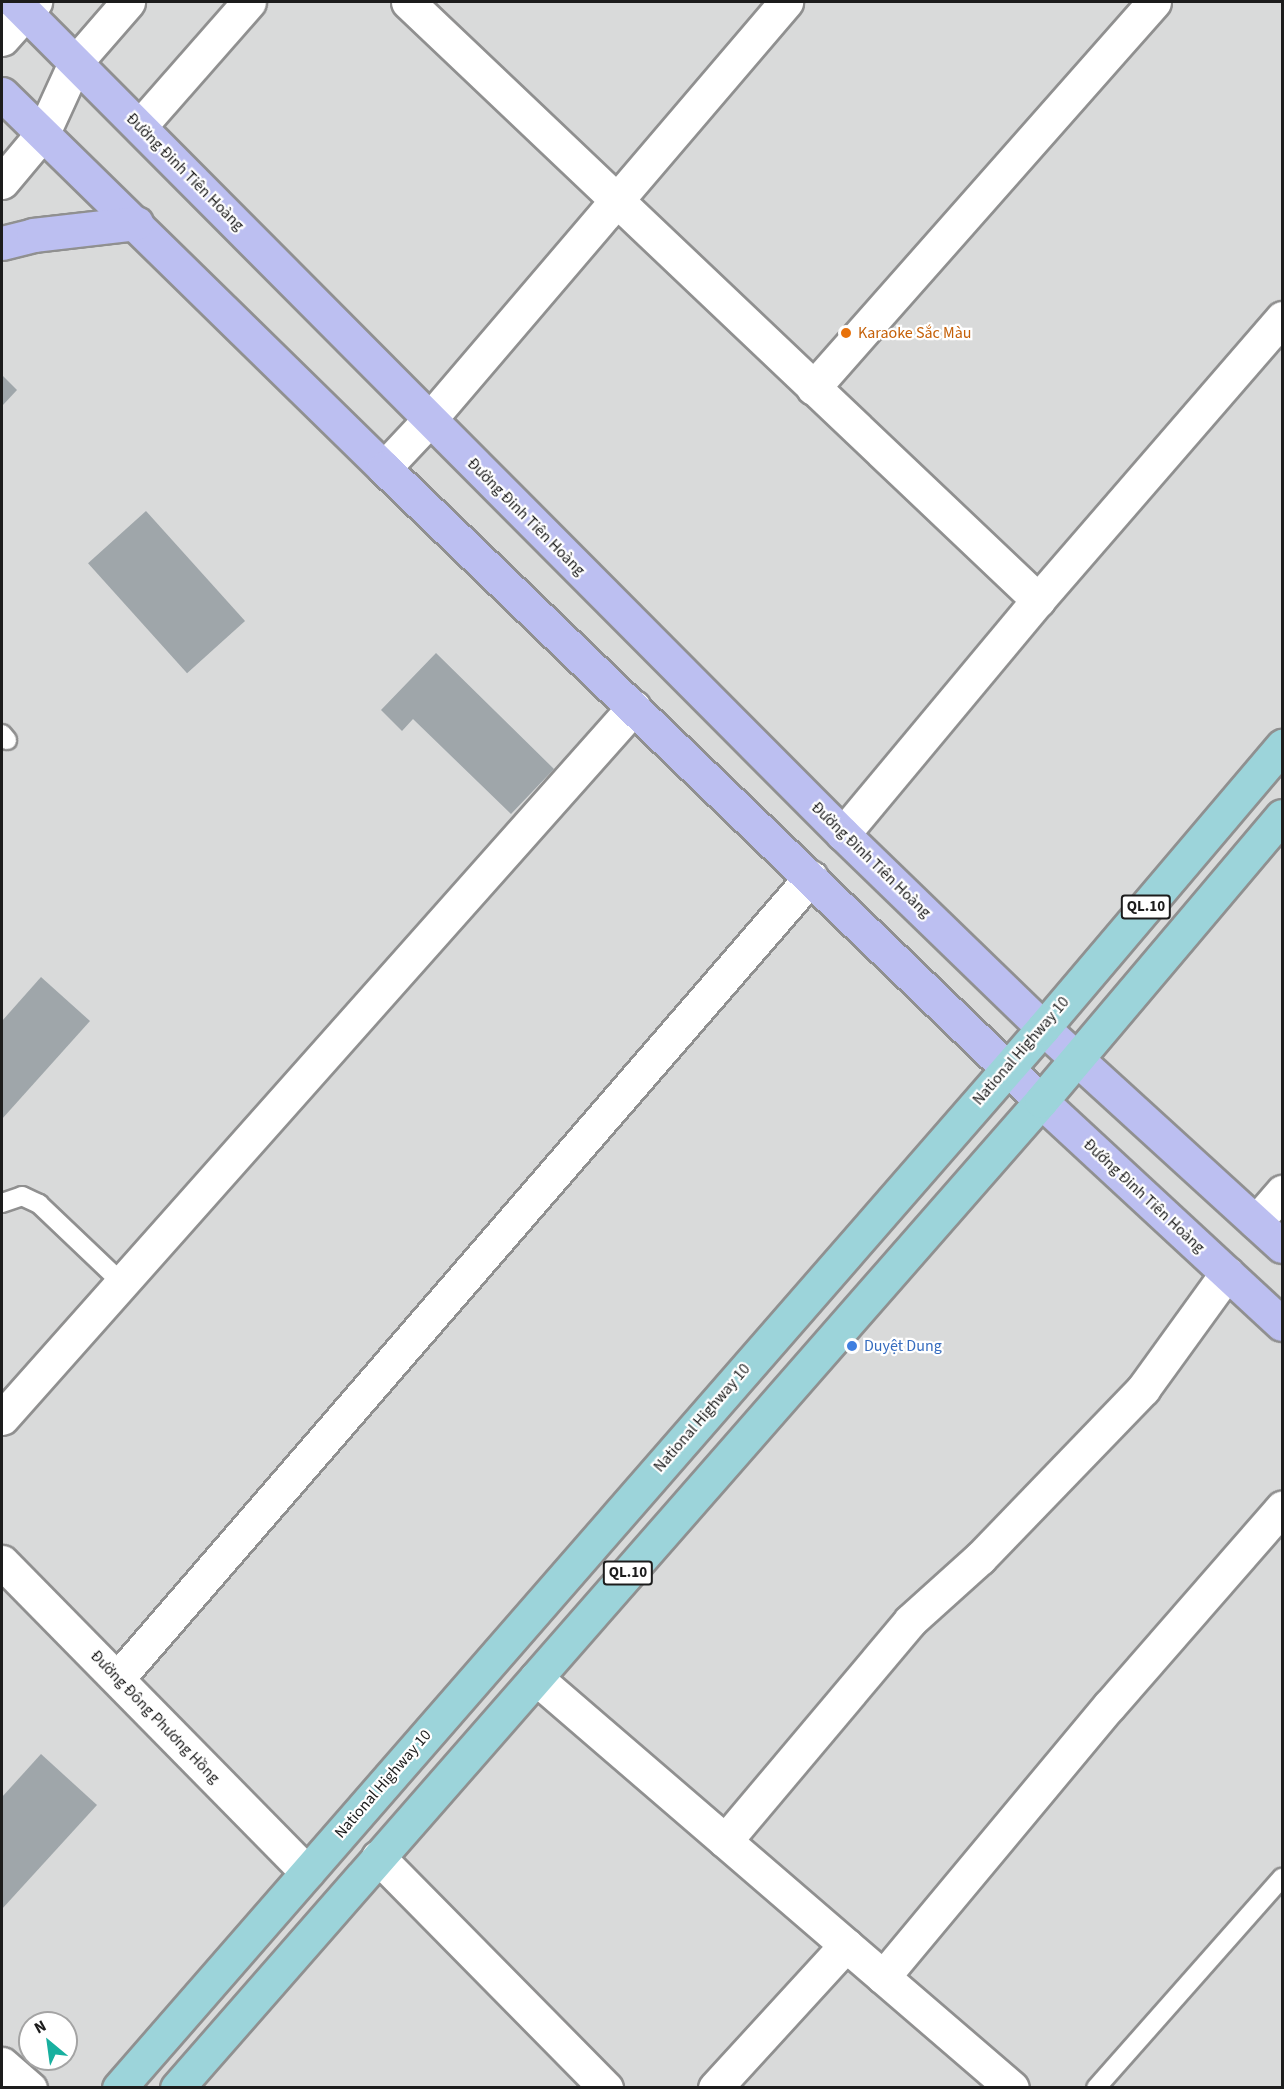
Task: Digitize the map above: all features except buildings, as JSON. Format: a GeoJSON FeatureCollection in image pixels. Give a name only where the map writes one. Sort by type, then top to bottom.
{"type":"FeatureCollection","features":[{"type":"Feature","properties":{"kind":"highway","name":"National Highway 10"},"geometry":{"type":"LineString","coordinates":[[119,2088],[1043,1028],[1282,746]]}},
{"type":"Feature","properties":{"kind":"highway","name":"QL.10"},"geometry":{"type":"LineString","coordinates":[[177,2088],[1041,1101],[1282,816]]}},
{"type":"Feature","properties":{"kind":"main road","name":"Đường Đinh Tiên Hoàng"},"geometry":{"type":"LineString","coordinates":[[25,5],[75,63],[429,420],[843,834],[1043,1028]]}},
{"type":"Feature","properties":{"kind":"main road"},"geometry":{"type":"LineString","coordinates":[[2,94],[384,468],[1008,1067]]}},
{"type":"Feature","properties":{"kind":"main road"},"geometry":{"type":"LineString","coordinates":[[2,243],[33,235],[136,223]]}},
{"type":"Feature","properties":{"kind":"main road"},"geometry":{"type":"LineString","coordinates":[[1043,1028],[1282,1246]]}},
{"type":"Feature","properties":{"kind":"main road","name":"Đướng Đinh Tiên Hoàng"},"geometry":{"type":"LineString","coordinates":[[1008,1067],[1041,1101],[1282,1324]]}},
{"type":"Feature","properties":{"kind":"street"},"geometry":{"type":"LineString","coordinates":[[2,182],[43,132],[75,63],[128,2]]}},
{"type":"Feature","properties":{"kind":"street"},"geometry":{"type":"LineString","coordinates":[[140,126],[249,2]]}},
{"type":"Feature","properties":{"kind":"street"},"geometry":{"type":"LineString","coordinates":[[408,2],[613,201],[1038,600]]}},
{"type":"Feature","properties":{"kind":"street"},"geometry":{"type":"LineString","coordinates":[[384,468],[429,420],[613,201],[786,2]]}},
{"type":"Feature","properties":{"kind":"street"},"geometry":{"type":"LineString","coordinates":[[813,388],[1154,2]]}},
{"type":"Feature","properties":{"kind":"street"},"geometry":{"type":"LineString","coordinates":[[2,39],[25,5]]}},
{"type":"Feature","properties":{"kind":"street"},"geometry":{"type":"LineString","coordinates":[[843,834],[1038,600],[1282,318]]}},
{"type":"Feature","properties":{"kind":"street"},"geometry":{"type":"LineString","coordinates":[[2,1418],[634,707]]}},
{"type":"Feature","properties":{"kind":"street"},"geometry":{"type":"LineString","coordinates":[[118,1678],[812,877]]}},
{"type":"Feature","properties":{"kind":"street"},"geometry":{"type":"LineString","coordinates":[[1256,1222],[1282,1192]]}},
{"type":"Feature","properties":{"kind":"street"},"geometry":{"type":"LineString","coordinates":[[726,1841],[910,1621],[980,1558],[1143,1389],[1227,1273]]}},
{"type":"Feature","properties":{"kind":"street"},"geometry":{"type":"LineString","coordinates":[[883,1977],[1110,1705],[1282,1508]]}},
{"type":"Feature","properties":{"kind":"street","name":"Đường Đông Phương Hồng"},"geometry":{"type":"LineString","coordinates":[[2,1562],[307,1872]]}},
{"type":"Feature","properties":{"kind":"street"},"geometry":{"type":"LineString","coordinates":[[536,1677],[1012,2088]]}},
{"type":"Feature","properties":{"kind":"street"},"geometry":{"type":"LineString","coordinates":[[378,1857],[606,2088]]}},
{"type":"Feature","properties":{"kind":"street"},"geometry":{"type":"LineString","coordinates":[[715,2088],[846,1945]]}},
{"type":"Feature","properties":{"kind":"street"},"geometry":{"type":"LineString","coordinates":[[2,2064],[30,2088]]}},
{"type":"Feature","properties":{"kind":"lane"},"geometry":{"type":"LineString","coordinates":[[2,1203],[22,1196],[39,1204],[122,1283]]}},
{"type":"Feature","properties":{"kind":"lane"},"geometry":{"type":"LineString","coordinates":[[1096,2088],[1282,1878]]}},
{"type":"Feature","properties":{"kind":"shaded area"},"geometry":{"type":"Polygon","coordinates":[[[2,2],[1282,2],[1282,2087],[2,2088],[2,2]]]}},
{"type":"Feature","properties":{"kind":"place","name":"Karaoke Sắc Màu"},"geometry":{"type":"Point","coordinates":[846,333]}},
{"type":"Feature","properties":{"kind":"place","name":"Duyệt Dung"},"geometry":{"type":"Point","coordinates":[852,1346]}}]}
